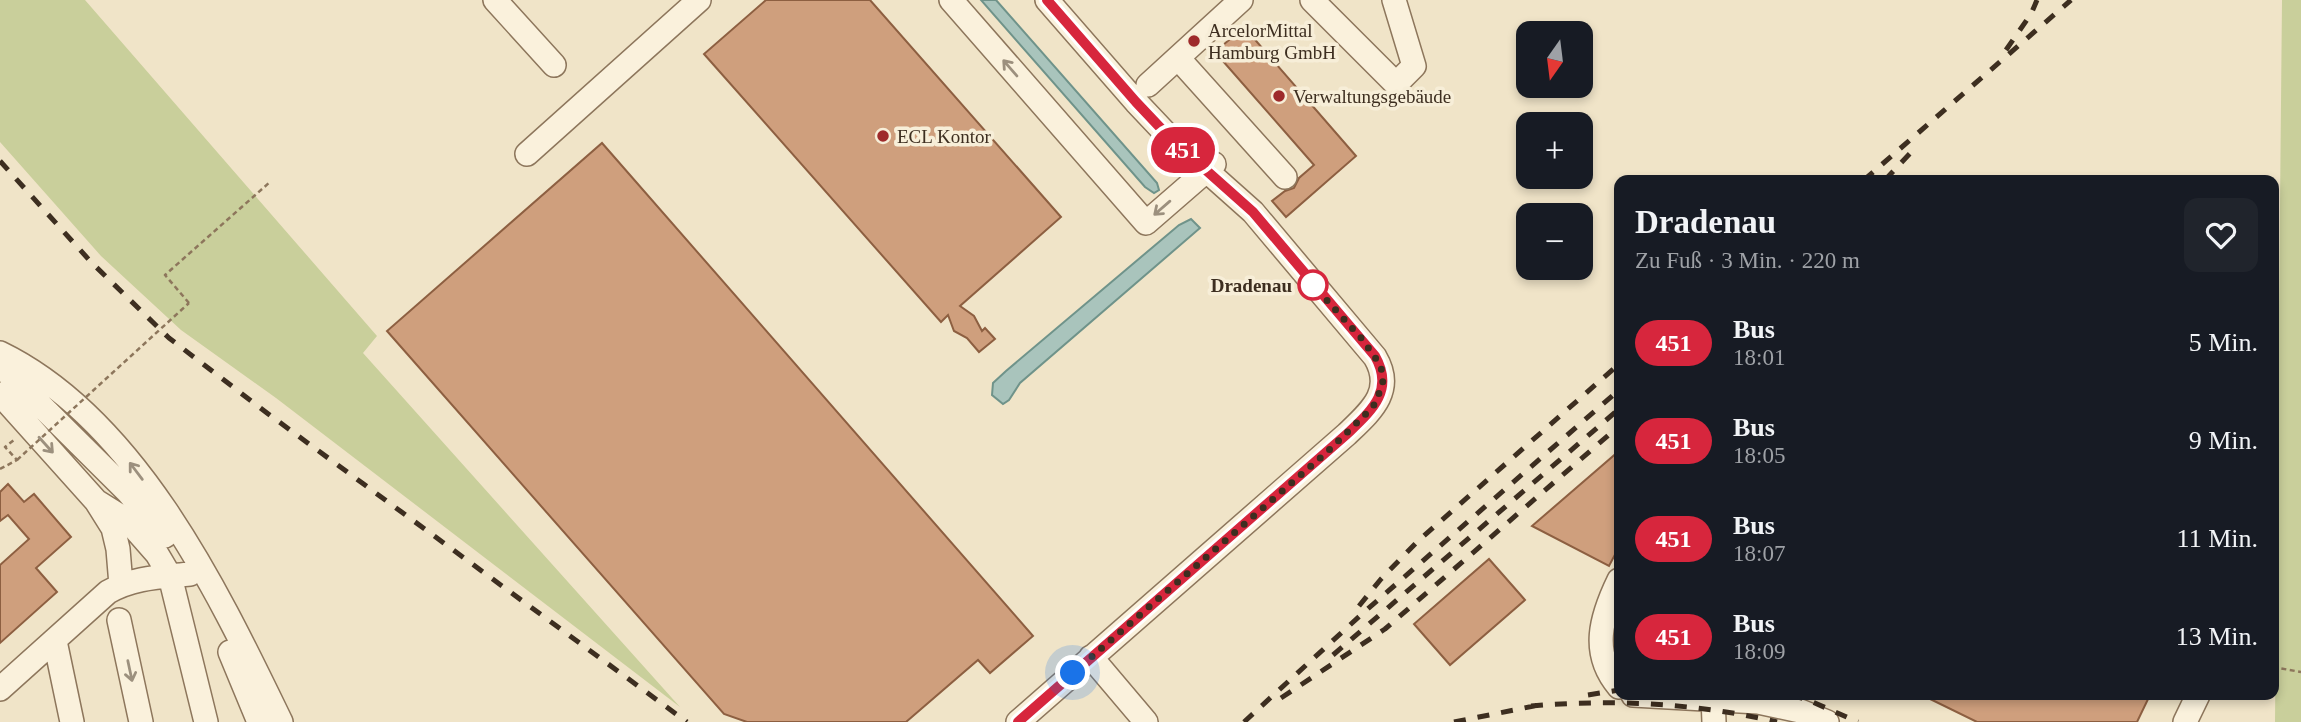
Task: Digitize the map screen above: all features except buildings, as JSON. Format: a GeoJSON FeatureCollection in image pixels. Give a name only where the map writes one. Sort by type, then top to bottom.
{"type":"FeatureCollection","features":[{"type":"Feature","properties":{"kind":"street"},"geometry":{"type":"LineString","coordinates":[[495,0],[554,65]]}},
{"type":"Feature","properties":{"kind":"street"},"geometry":{"type":"LineString","coordinates":[[527,154],[699,0]]}},
{"type":"Feature","properties":{"kind":"street"},"geometry":{"type":"LineString","coordinates":[[951,0],[1146,223],[1210,167]]}},
{"type":"Feature","properties":{"kind":"street"},"geometry":{"type":"LineString","coordinates":[[1018,722],[1091,657],[1225,554],[1366,416],[1379,398],[1383,384],[1381,366],[1362,339],[1253,212],[1210,167],[1136,102],[1047,0]]}},
{"type":"Feature","properties":{"kind":"street"},"geometry":{"type":"LineString","coordinates":[[1148,85],[1241,0]]}},
{"type":"Feature","properties":{"kind":"street"},"geometry":{"type":"LineString","coordinates":[[1312,0],[1396,84],[1414,66],[1394,0]]}},
{"type":"Feature","properties":{"kind":"street"},"geometry":{"type":"LineString","coordinates":[[1178,58],[1285,177]]}},
{"type":"Feature","properties":{"kind":"street"},"geometry":{"type":"LineString","coordinates":[[0,353],[23,364],[73,402],[101,429],[132,466],[191,548],[281,722]]}},
{"type":"Feature","properties":{"kind":"street"},"geometry":{"type":"LineString","coordinates":[[0,365],[152,519],[180,575],[206,722]]}},
{"type":"Feature","properties":{"kind":"street"},"geometry":{"type":"LineString","coordinates":[[0,394],[96,501],[113,528],[121,584]]}},
{"type":"Feature","properties":{"kind":"street"},"geometry":{"type":"LineString","coordinates":[[96,501],[128,521],[157,554],[199,589],[240,673],[259,722]]}},
{"type":"Feature","properties":{"kind":"street"},"geometry":{"type":"LineString","coordinates":[[0,690],[108,592],[121,584],[137,580],[180,575]]}},
{"type":"Feature","properties":{"kind":"street"},"geometry":{"type":"LineString","coordinates":[[1614,593],[1600,639],[1602,660],[1614,679]]}},
{"type":"Feature","properties":{"kind":"street"},"geometry":{"type":"LineString","coordinates":[[119,620],[141,722]]}},
{"type":"Feature","properties":{"kind":"street"},"geometry":{"type":"LineString","coordinates":[[55,641],[72,722]]}},
{"type":"Feature","properties":{"kind":"street"},"geometry":{"type":"LineString","coordinates":[[1091,657],[1146,722]]}},
{"type":"Feature","properties":{"kind":"street"},"geometry":{"type":"LineString","coordinates":[[1713,700],[1714,722]]}},
{"type":"Feature","properties":{"kind":"street"},"geometry":{"type":"LineString","coordinates":[[1736,700],[1800,711],[1827,722]]}},
{"type":"Feature","properties":{"kind":"street"},"geometry":{"type":"LineString","coordinates":[[2185,722],[2196,700]]}},
{"type":"Feature","properties":{"kind":"path"},"geometry":{"type":"LineString","coordinates":[[0,469],[17,460],[189,303],[165,275],[270,182]]}},
{"type":"Feature","properties":{"kind":"path"},"geometry":{"type":"LineString","coordinates":[[17,460],[5,447],[13,439],[20,448]]}},
{"type":"Feature","properties":{"kind":"path"},"geometry":{"type":"LineString","coordinates":[[2279,668],[2301,672]]}},
{"type":"Feature","properties":{"kind":"green space"},"geometry":{"type":"Polygon","coordinates":[[[0,0],[85,0],[377,336],[363,353],[680,707],[276,398],[181,330],[101,256],[0,142],[0,0]]]}},
{"type":"Feature","properties":{"kind":"green space"},"geometry":{"type":"Polygon","coordinates":[[[2282,0],[2301,0],[2301,722],[2275,722],[2275,700],[2279,700],[2282,0]]]}},
{"type":"Feature","properties":{"kind":"water"},"geometry":{"type":"Polygon","coordinates":[[[981,0],[996,0],[1157,183],[1159,190],[1154,193],[1145,187],[981,0]]]}},
{"type":"Feature","properties":{"kind":"water"},"geometry":{"type":"Polygon","coordinates":[[[1191,219],[1200,228],[1020,383],[1009,400],[1003,404],[992,395],[993,383],[1006,371],[1179,225],[1191,219]]]}},
{"type":"Feature","properties":{"kind":"railway"},"geometry":{"type":"LineString","coordinates":[[2006,50],[2031,14],[2037,0]]}},
{"type":"Feature","properties":{"kind":"railway"},"geometry":{"type":"LineString","coordinates":[[1870,175],[2071,0]]}},
{"type":"Feature","properties":{"kind":"railway"},"geometry":{"type":"LineString","coordinates":[[1890,175],[1916,147]]}},
{"type":"Feature","properties":{"kind":"railway"},"geometry":{"type":"LineString","coordinates":[[0,161],[91,262],[169,338],[687,722]]}},
{"type":"Feature","properties":{"kind":"railway"},"geometry":{"type":"LineString","coordinates":[[1359,606],[1418,541],[1614,368]]}},
{"type":"Feature","properties":{"kind":"railway"},"geometry":{"type":"LineString","coordinates":[[1244,722],[1363,613],[1614,394]]}},
{"type":"Feature","properties":{"kind":"railway"},"geometry":{"type":"LineString","coordinates":[[1333,655],[1614,413]]}},
{"type":"Feature","properties":{"kind":"railway"},"geometry":{"type":"LineString","coordinates":[[1281,698],[1385,629],[1614,430]]}},
{"type":"Feature","properties":{"kind":"railway"},"geometry":{"type":"LineString","coordinates":[[1588,695],[1614,691]]}},
{"type":"Feature","properties":{"kind":"railway"},"geometry":{"type":"LineString","coordinates":[[1808,700],[1858,722]]}},
{"type":"Feature","properties":{"kind":"railway"},"geometry":{"type":"LineString","coordinates":[[1531,706],[1654,704],[1716,710],[1777,722]]}},
{"type":"Feature","properties":{"kind":"railway"},"geometry":{"type":"LineString","coordinates":[[1454,722],[1539,705]]}},
{"type":"Feature","properties":{"kind":"bus line","name":"451"},"geometry":{"type":"LineString","coordinates":[[1018,722],[1347,434],[1373,407],[1383,384],[1381,366],[1375,356],[1253,212],[1171,139],[1047,0]]}},
{"type":"Feature","properties":{"kind":"place","name":"ArcelorMittal Hamburg GmbH"},"geometry":{"type":"Point","coordinates":[1194,41]}},
{"type":"Feature","properties":{"kind":"place","name":"Verwaltungsgebäude"},"geometry":{"type":"Point","coordinates":[1279,96]}},
{"type":"Feature","properties":{"kind":"place","name":"ECL Kontor"},"geometry":{"type":"Point","coordinates":[883,136]}},
{"type":"Feature","properties":{"kind":"place","name":"Dradenau"},"geometry":{"type":"Point","coordinates":[1313,285]}},
{"type":"Feature","properties":{"kind":"route"},"geometry":{"type":"LineString","coordinates":[[1073,673],[1326,453],[1366,416],[1379,398],[1383,384],[1381,366],[1362,339],[1313,285]]}}]}
